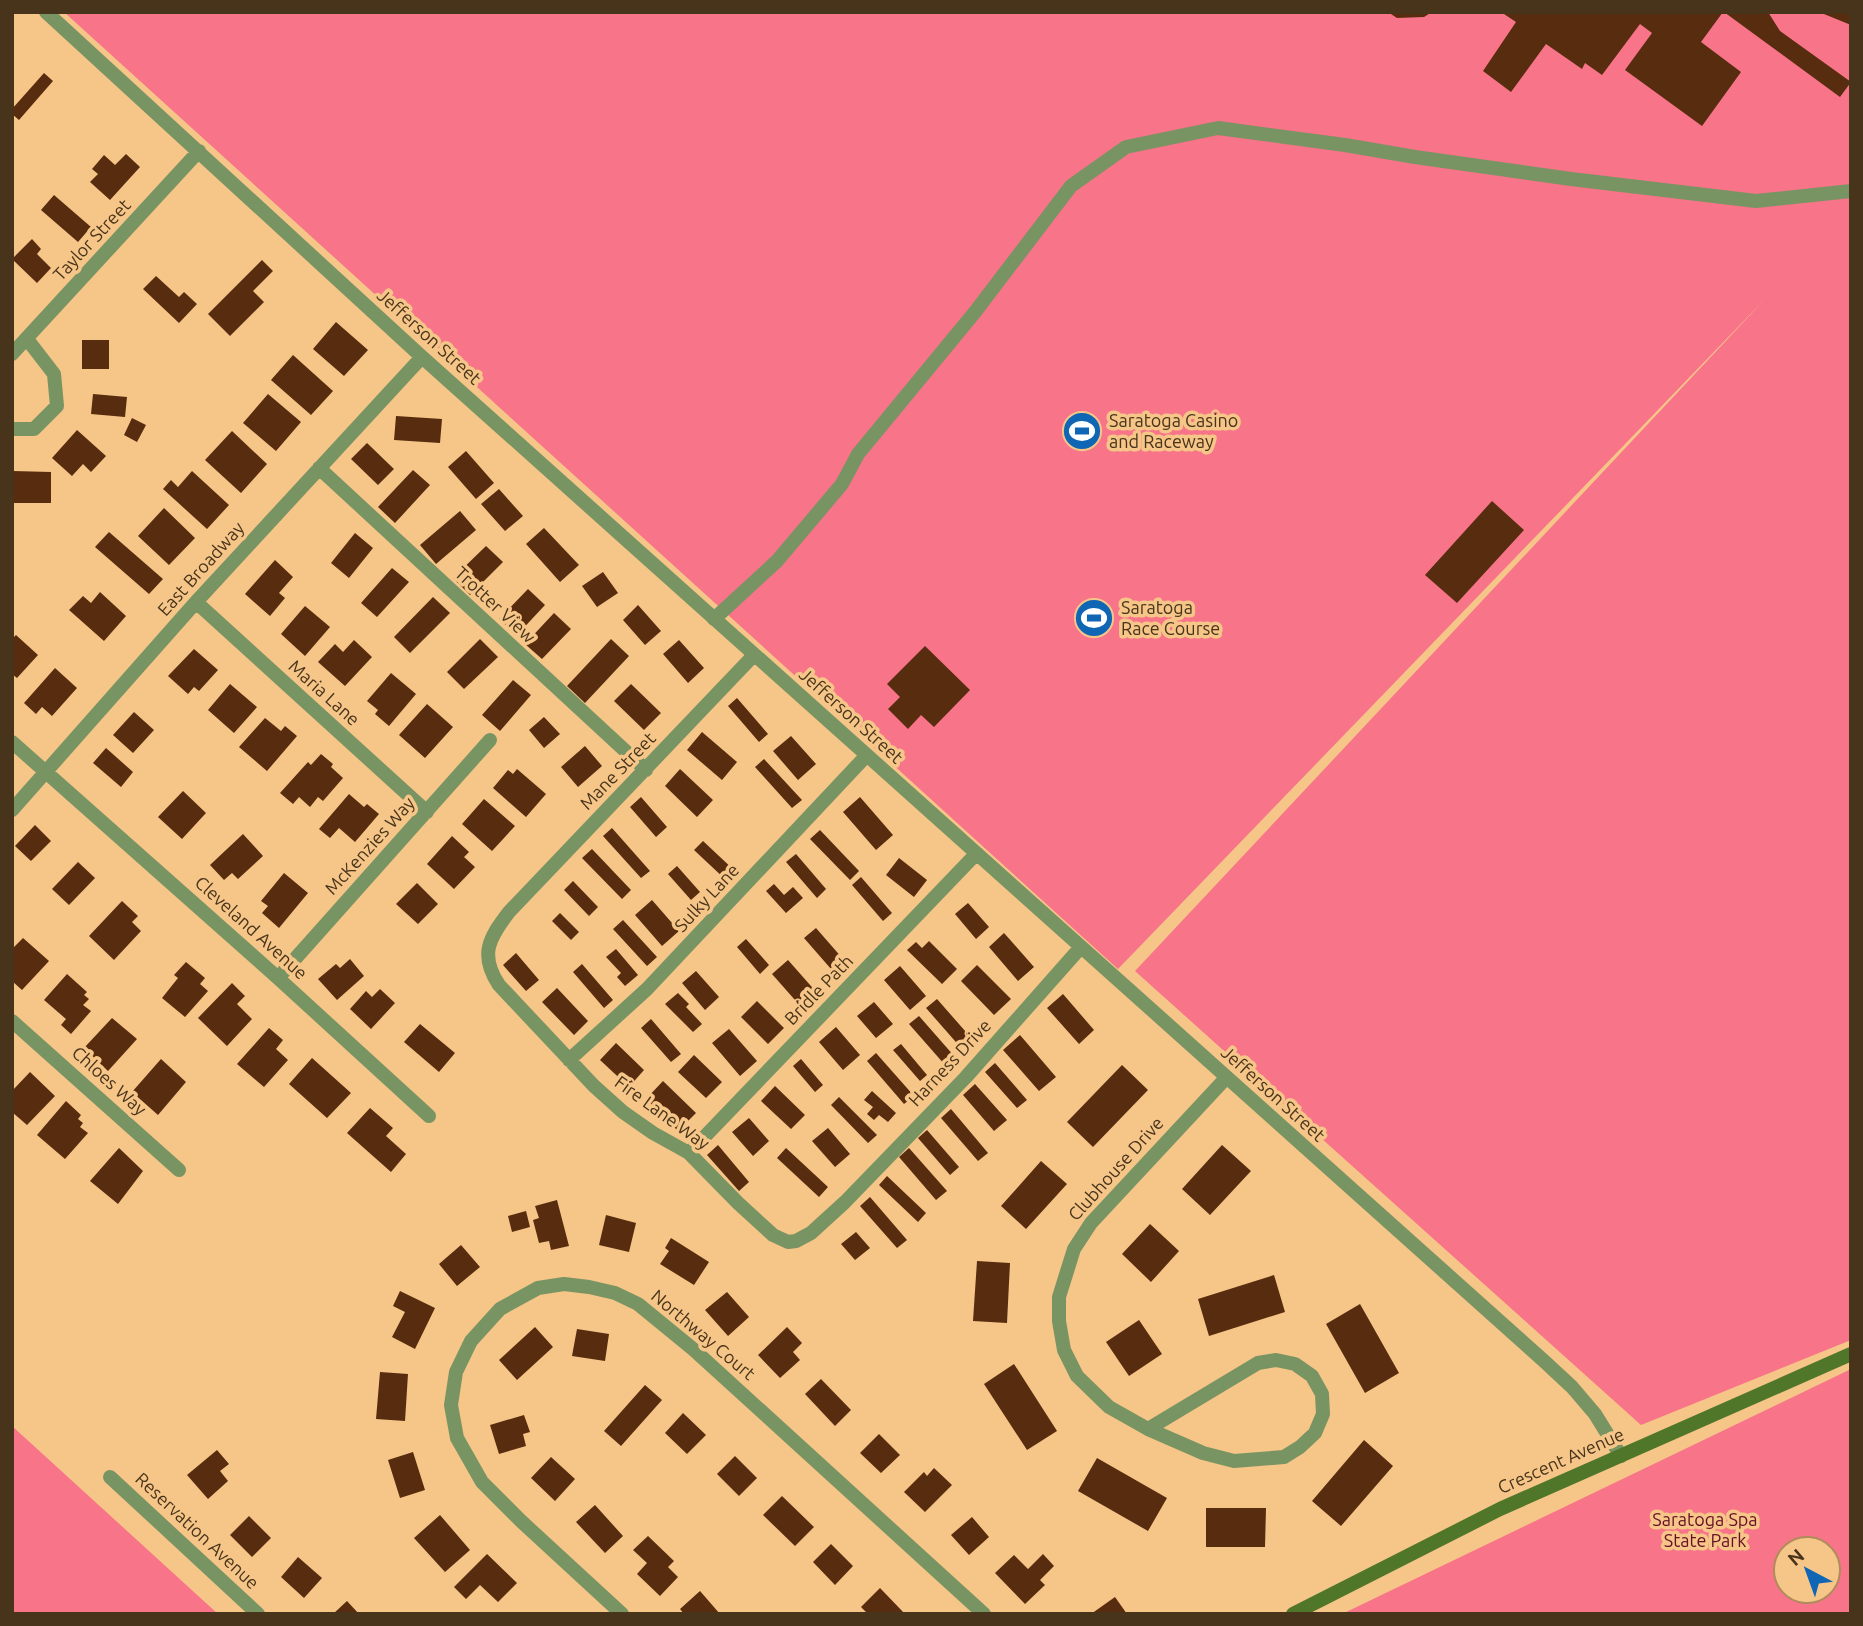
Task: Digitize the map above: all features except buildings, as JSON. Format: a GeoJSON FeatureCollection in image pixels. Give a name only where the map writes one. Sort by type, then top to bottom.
{"type":"FeatureCollection","features":[{"type":"Feature","properties":{"kind":"street","name":"Jefferson Street"},"geometry":{"type":"LineString","coordinates":[[46,12],[422,357],[1572,1387],[1595,1414],[1621,1456]]}},
{"type":"Feature","properties":{"kind":"street"},"geometry":{"type":"LineString","coordinates":[[713,619],[777,561],[842,484],[858,454],[975,312],[1072,186],[1126,146],[1218,128],[1571,179],[1756,201],[1851,191]]}},
{"type":"Feature","properties":{"kind":"street","name":"Taylor Street"},"geometry":{"type":"LineString","coordinates":[[12,354],[199,151]]}},
{"type":"Feature","properties":{"kind":"street"},"geometry":{"type":"LineString","coordinates":[[12,429],[34,429],[57,406],[54,374],[27,339]]}},
{"type":"Feature","properties":{"kind":"street","name":"East Broadway"},"geometry":{"type":"LineString","coordinates":[[12,810],[196,602],[422,357]]}},
{"type":"Feature","properties":{"kind":"street","name":"Trotter View"},"geometry":{"type":"LineString","coordinates":[[319,468],[646,769]]}},
{"type":"Feature","properties":{"kind":"street","name":"Maria Lane"},"geometry":{"type":"LineString","coordinates":[[196,602],[426,812]]}},
{"type":"Feature","properties":{"kind":"street","name":"Mane Street"},"geometry":{"type":"LineString","coordinates":[[509,912],[754,655]]}},
{"type":"Feature","properties":{"kind":"street","name":"McKenzies Way"},"geometry":{"type":"LineString","coordinates":[[278,978],[491,740]]}},
{"type":"Feature","properties":{"kind":"street","name":"Cleveland Avenue"},"geometry":{"type":"LineString","coordinates":[[12,742],[429,1116]]}},
{"type":"Feature","properties":{"kind":"street","name":"Sulky Lane"},"geometry":{"type":"LineString","coordinates":[[569,1060],[647,989],[867,755]]}},
{"type":"Feature","properties":{"kind":"street","name":"Bridle Path"},"geometry":{"type":"LineString","coordinates":[[689,1153],[976,853]]}},
{"type":"Feature","properties":{"kind":"street","name":"Fire Lane Way"},"geometry":{"type":"LineString","coordinates":[[509,912],[492,936],[488,948],[492,974],[499,985],[569,1060],[622,1112],[689,1153],[738,1203],[780,1239],[788,1242],[804,1238],[845,1202]]}},
{"type":"Feature","properties":{"kind":"street","name":"Harness Drive"},"geometry":{"type":"LineString","coordinates":[[845,1202],[966,1077],[1081,947]]}},
{"type":"Feature","properties":{"kind":"street","name":"Chloes Way"},"geometry":{"type":"LineString","coordinates":[[12,1021],[179,1170]]}},
{"type":"Feature","properties":{"kind":"street","name":"Clubhouse Drive"},"geometry":{"type":"LineString","coordinates":[[1148,1429],[1258,1363],[1276,1360],[1296,1364],[1312,1376],[1322,1394],[1323,1414],[1315,1433],[1284,1457],[1234,1461],[1203,1453],[1148,1429],[1109,1407],[1077,1376],[1064,1350],[1059,1321],[1059,1297],[1074,1249],[1091,1223],[1226,1078]]}},
{"type":"Feature","properties":{"kind":"street","name":"Northway Court"},"geometry":{"type":"LineString","coordinates":[[622,1614],[482,1482],[457,1438],[451,1405],[456,1371],[471,1341],[500,1308],[538,1287],[564,1284],[589,1287],[615,1293],[638,1304],[693,1349],[984,1614]]}},
{"type":"Feature","properties":{"kind":"street","name":"Crescent Avenue"},"geometry":{"type":"LineString","coordinates":[[1293,1614],[1500,1509],[1851,1354]]}},
{"type":"Feature","properties":{"kind":"street","name":"Reservation Avenue"},"geometry":{"type":"LineString","coordinates":[[110,1477],[258,1614]]}},
{"type":"Feature","properties":{"kind":"green space","name":"Saratoga Race Course"},"geometry":{"type":"Polygon","coordinates":[[[64,12],[1851,12],[1851,1340],[1641,1425],[1135,971],[1767,297],[1118,969],[64,12]]]}},
{"type":"Feature","properties":{"kind":"green space","name":"Saratoga Spa State Park"},"geometry":{"type":"Polygon","coordinates":[[[1851,1369],[1851,1614],[1342,1614],[1851,1369]]]}},
{"type":"Feature","properties":{"kind":"green space"},"geometry":{"type":"Polygon","coordinates":[[[12,1426],[218,1614],[12,1614],[12,1426]]]}},
{"type":"Feature","properties":{"kind":"place","name":"Saratoga Casino and Raceway"},"geometry":{"type":"Point","coordinates":[1082,431]}},
{"type":"Feature","properties":{"kind":"place","name":"Saratoga Race Course"},"geometry":{"type":"Point","coordinates":[1094,618]}}]}
